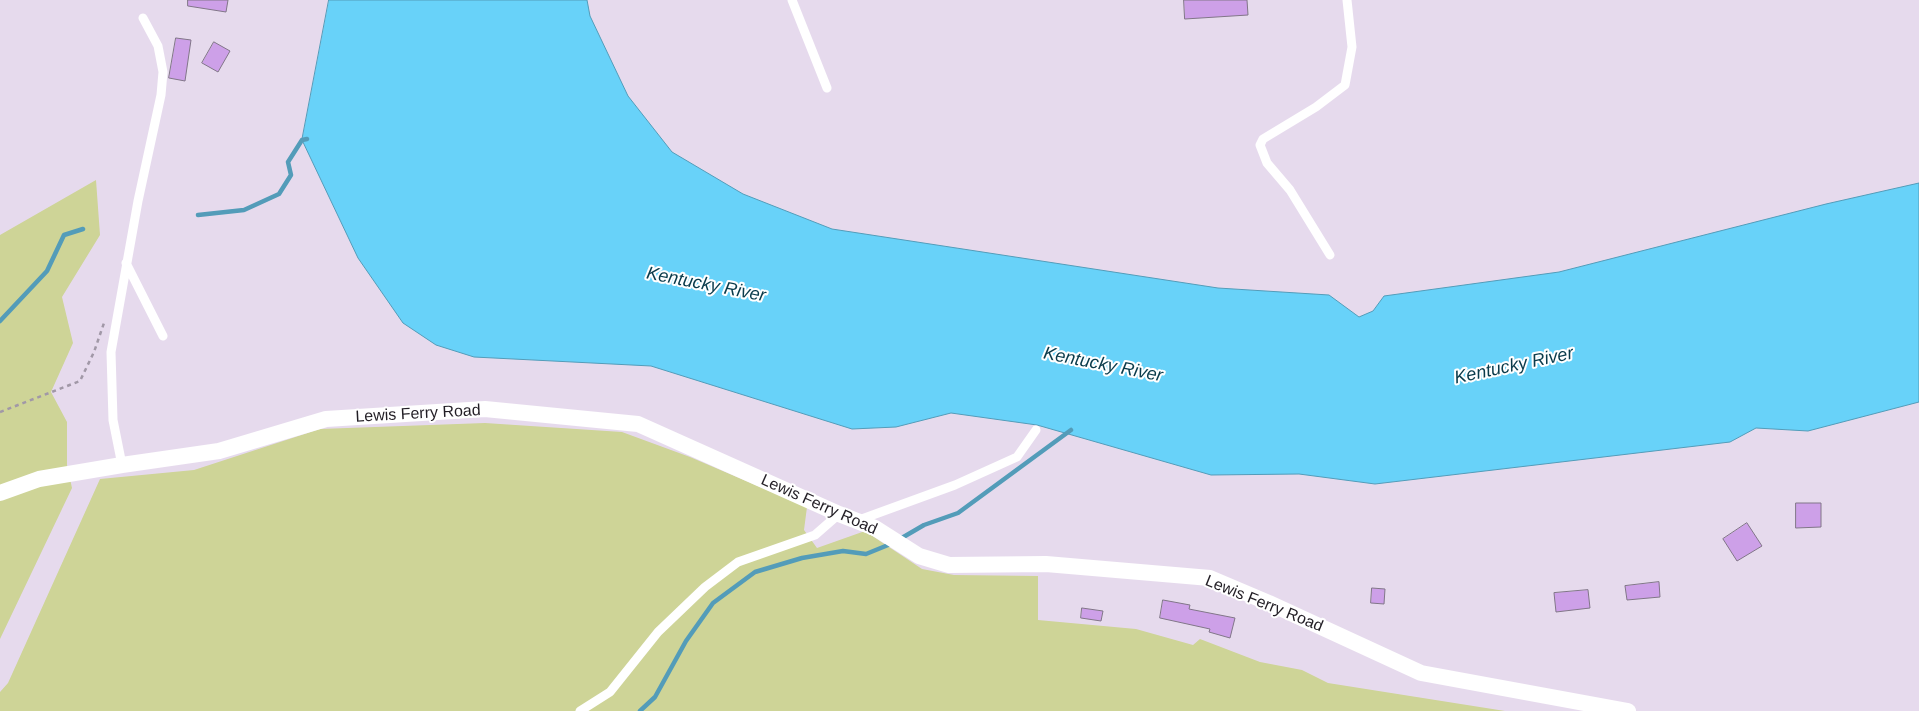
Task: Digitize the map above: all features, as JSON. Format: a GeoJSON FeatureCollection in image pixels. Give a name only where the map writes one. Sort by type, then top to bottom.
{"type":"FeatureCollection","features":[{"type":"Feature","properties":{"kind":"street","name":"Lewis Ferry Road"},"geometry":{"type":"LineString","coordinates":[[0,493],[39,479],[122,464],[219,451],[326,419],[485,409],[638,424],[839,514],[875,528],[918,556],[949,565],[1046,564],[1210,578],[1421,673],[1628,711]]}},
{"type":"Feature","properties":{"kind":"lane"},"geometry":{"type":"LineString","coordinates":[[792,0],[827,88]]}},
{"type":"Feature","properties":{"kind":"lane"},"geometry":{"type":"LineString","coordinates":[[1330,256],[1290,190],[1267,163],[1260,145],[1264,139],[1316,107],[1345,85],[1352,47],[1347,0]]}},
{"type":"Feature","properties":{"kind":"lane"},"geometry":{"type":"LineString","coordinates":[[122,464],[112,420],[110,374],[113,333],[161,95],[163,72],[158,46],[143,18]]}},
{"type":"Feature","properties":{"kind":"lane"},"geometry":{"type":"LineString","coordinates":[[126,263],[163,336]]}},
{"type":"Feature","properties":{"kind":"lane"},"geometry":{"type":"LineString","coordinates":[[856,521],[956,485],[1017,457],[1036,430]]}},
{"type":"Feature","properties":{"kind":"lane"},"geometry":{"type":"LineString","coordinates":[[580,711],[610,692],[658,632],[705,586],[738,562],[815,535],[839,514]]}},
{"type":"Feature","properties":{"kind":"path"},"geometry":{"type":"LineString","coordinates":[[0,412],[80,380],[94,352],[105,320]]}},
{"type":"Feature","properties":{"kind":"green space"},"geometry":{"type":"Polygon","coordinates":[[[96,180],[100,235],[62,297],[73,343],[51,392],[67,422],[67,465],[72,488],[0,639],[0,235],[96,180]]]}},
{"type":"Feature","properties":{"kind":"green space"},"geometry":{"type":"Polygon","coordinates":[[[485,423],[622,432],[690,457],[807,507],[804,530],[817,548],[865,531],[922,569],[954,575],[1038,576],[1038,620],[1136,629],[1193,645],[1200,639],[1260,662],[1302,670],[1328,683],[1505,711],[0,711],[0,692],[8,683],[100,479],[194,470],[320,429],[485,423]]]}},
{"type":"Feature","properties":{"kind":"water","name":"Kentucky River"},"geometry":{"type":"Polygon","coordinates":[[[329,0],[587,0],[590,16],[628,96],[672,152],[743,194],[832,229],[1218,288],[1329,295],[1359,317],[1373,311],[1384,296],[1559,272],[1826,204],[1919,183],[1919,402],[1808,431],[1756,428],[1730,442],[1375,484],[1299,474],[1211,475],[1037,425],[951,413],[896,427],[852,429],[651,366],[474,357],[436,345],[403,323],[358,258],[302,140],[329,0]]]}},
{"type":"Feature","properties":{"kind":"building"},"geometry":{"type":"Polygon","coordinates":[[[188,0],[228,0],[226,12],[188,6],[188,0]]]}},
{"type":"Feature","properties":{"kind":"building"},"geometry":{"type":"Polygon","coordinates":[[[1184,0],[1247,0],[1248,15],[1185,19],[1184,0]]]}},
{"type":"Feature","properties":{"kind":"building"},"geometry":{"type":"Polygon","coordinates":[[[176,38],[191,40],[185,81],[169,78],[176,38]]]}},
{"type":"Feature","properties":{"kind":"building"},"geometry":{"type":"Polygon","coordinates":[[[214,42],[230,51],[218,72],[202,63],[214,42]]]}},
{"type":"Feature","properties":{"kind":"building"},"geometry":{"type":"Polygon","coordinates":[[[1796,503],[1821,503],[1821,527],[1796,528],[1796,503]]]}},
{"type":"Feature","properties":{"kind":"building"},"geometry":{"type":"Polygon","coordinates":[[[1747,523],[1762,546],[1737,561],[1723,539],[1747,523]]]}},
{"type":"Feature","properties":{"kind":"building"},"geometry":{"type":"Polygon","coordinates":[[[1659,582],[1660,597],[1627,600],[1625,586],[1659,582]]]}},
{"type":"Feature","properties":{"kind":"building"},"geometry":{"type":"Polygon","coordinates":[[[1372,588],[1385,589],[1384,604],[1371,603],[1372,588]]]}},
{"type":"Feature","properties":{"kind":"building"},"geometry":{"type":"Polygon","coordinates":[[[1588,590],[1590,608],[1556,612],[1554,593],[1588,590]]]}},
{"type":"Feature","properties":{"kind":"building"},"geometry":{"type":"Polygon","coordinates":[[[1163,600],[1190,605],[1189,609],[1235,618],[1230,638],[1209,632],[1210,629],[1160,618],[1163,600]]]}},
{"type":"Feature","properties":{"kind":"building"},"geometry":{"type":"Polygon","coordinates":[[[1082,608],[1103,611],[1101,621],[1081,618],[1082,608]]]}},
{"type":"Feature","properties":{"kind":"waterway"},"geometry":{"type":"LineString","coordinates":[[198,215],[244,210],[279,194],[291,175],[288,162],[302,140],[307,139]]}},
{"type":"Feature","properties":{"kind":"waterway"},"geometry":{"type":"LineString","coordinates":[[0,321],[47,271],[64,235],[83,229]]}},
{"type":"Feature","properties":{"kind":"waterway"},"geometry":{"type":"LineString","coordinates":[[900,539],[924,525],[958,513],[1071,430]]}},
{"type":"Feature","properties":{"kind":"waterway"},"geometry":{"type":"LineString","coordinates":[[640,711],[655,697],[686,641],[713,603],[755,572],[802,558],[843,551],[866,554],[893,543]]}}]}
